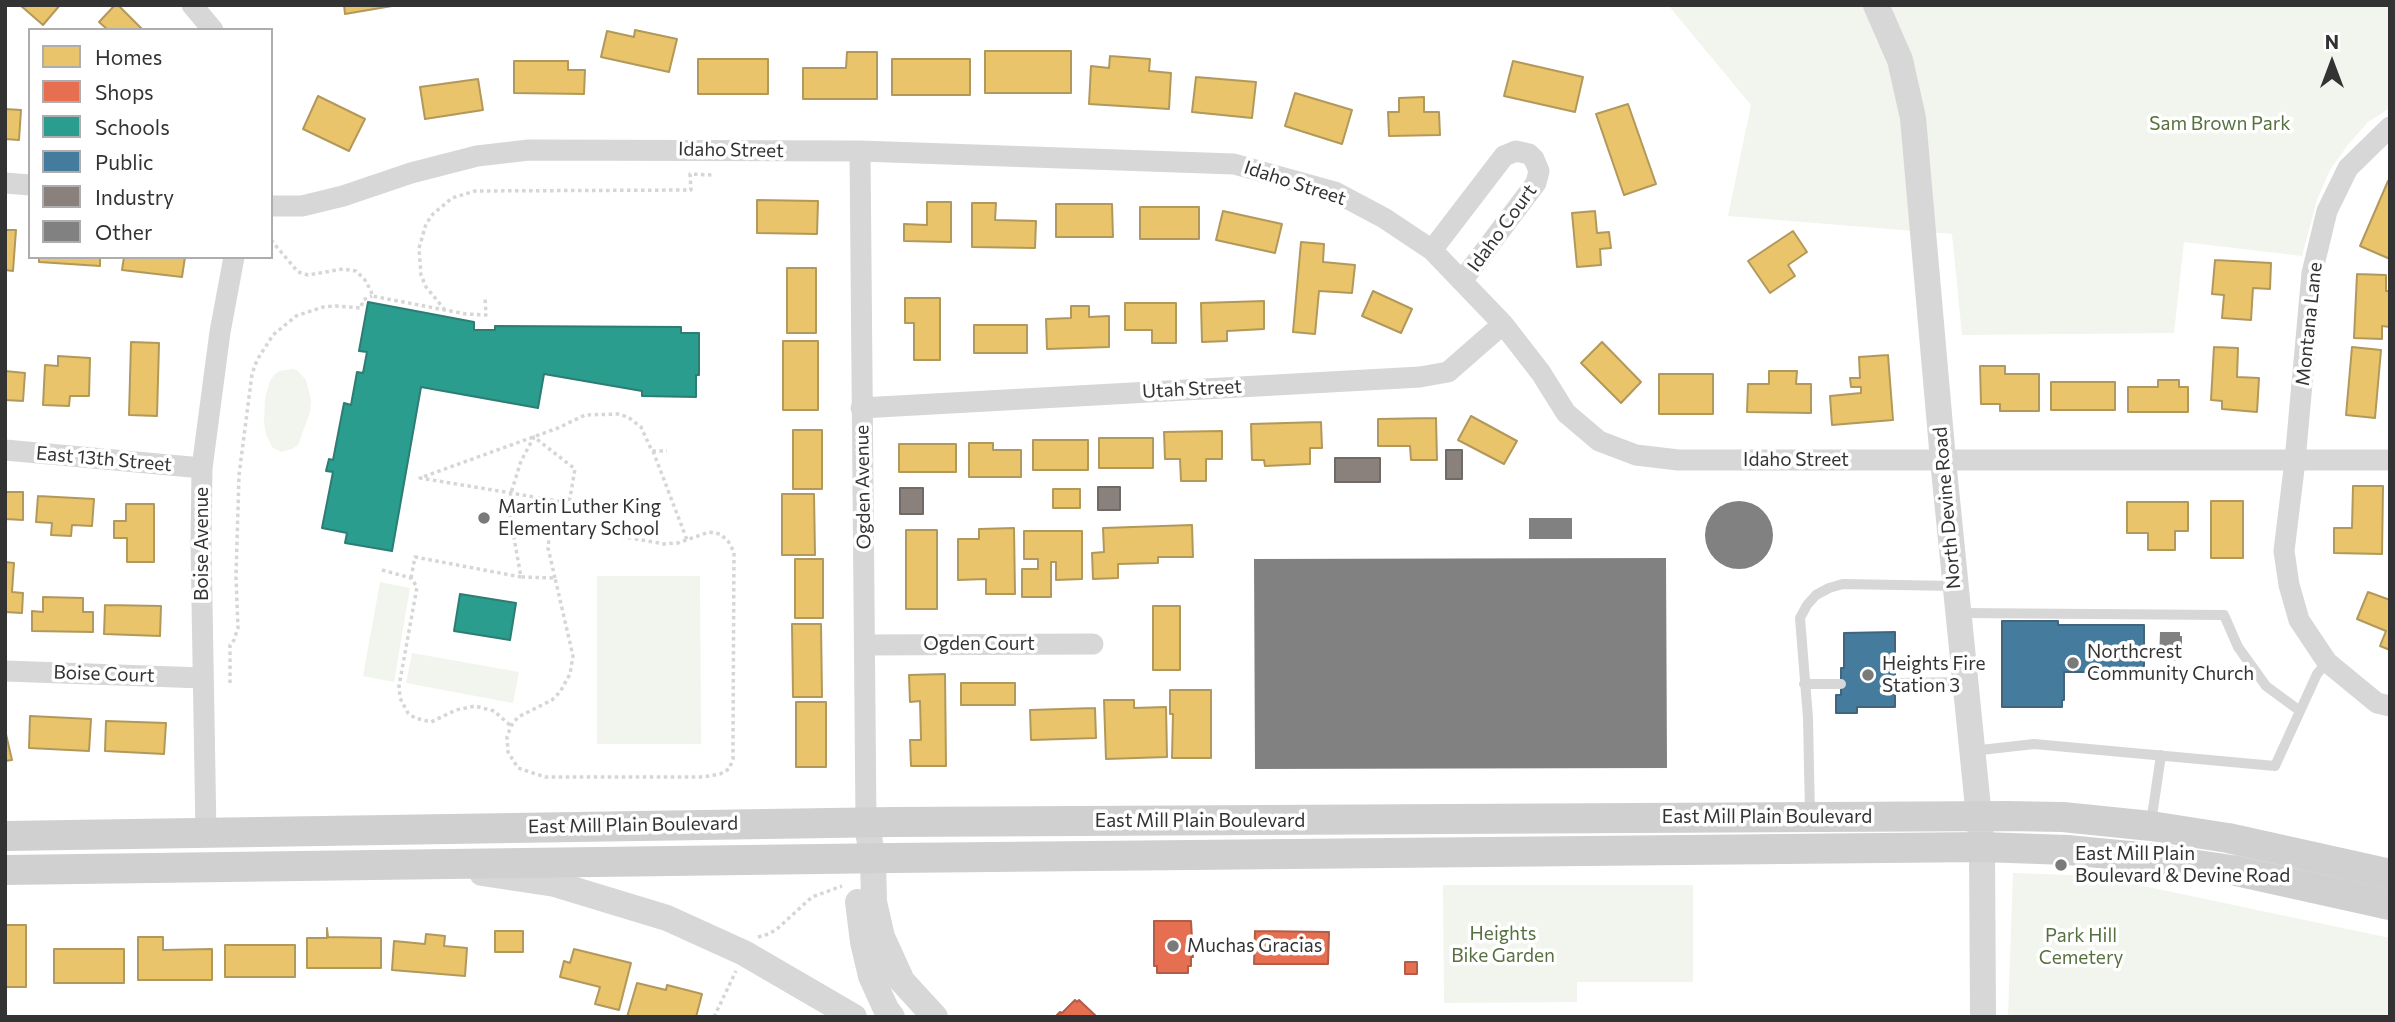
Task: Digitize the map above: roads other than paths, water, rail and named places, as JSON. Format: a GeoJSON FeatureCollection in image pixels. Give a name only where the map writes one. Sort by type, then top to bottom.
{"type":"FeatureCollection","features":[{"type":"Feature","properties":{"kind":"main road"},"geometry":{"type":"LineString","coordinates":[[1584,852],[1590,838],[1601,834],[1737,832],[1773,817]]}},
{"type":"Feature","properties":{"kind":"main road","name":"East Mill Plain Boulevard"},"geometry":{"type":"LineString","coordinates":[[5,836],[866,822],[2063,817],[2151,826],[2228,838],[2390,874]]}},
{"type":"Feature","properties":{"kind":"main road"},"geometry":{"type":"LineString","coordinates":[[1384,854],[1390,838],[1398,836],[1509,834],[1548,819]]}},
{"type":"Feature","properties":{"kind":"main road","name":"East Mill Plain Boulevard"},"geometry":{"type":"LineString","coordinates":[[5,870],[422,863],[862,867],[1384,854],[1982,848],[2067,850],[2150,858],[2232,870],[2390,905]]}},
{"type":"Feature","properties":{"kind":"street"},"geometry":{"type":"LineString","coordinates":[[192,5],[211,28]]}},
{"type":"Feature","properties":{"kind":"street","name":"North Devine Road"},"geometry":{"type":"LineString","coordinates":[[1876,5],[1900,60],[1913,118],[1957,613],[1982,848],[1983,1017]]}},
{"type":"Feature","properties":{"kind":"street","name":"Montana Lane"},"geometry":{"type":"LineString","coordinates":[[2390,127],[2348,167],[2327,211],[2312,273],[2284,551],[2289,585],[2299,620],[2327,662],[2377,703],[2390,706]]}},
{"type":"Feature","properties":{"kind":"street","name":"Idaho Street"},"geometry":{"type":"LineString","coordinates":[[273,206],[302,206],[477,156],[529,150],[860,151],[1234,164],[1335,192],[1384,218],[1432,250],[1503,324],[1542,373],[1566,413],[1599,441],[1636,455],[1678,460],[2390,460]]}},
{"type":"Feature","properties":{"kind":"street","name":"Ogden Avenue"},"geometry":{"type":"LineString","coordinates":[[860,151],[866,822]]}},
{"type":"Feature","properties":{"kind":"street","name":"Idaho Court"},"geometry":{"type":"LineString","coordinates":[[1432,250],[1504,156],[1516,151],[1529,154],[1534,159],[1539,171],[1536,183],[1462,281]]}},
{"type":"Feature","properties":{"kind":"street"},"geometry":{"type":"LineString","coordinates":[[5,183],[28,186]]}},
{"type":"Feature","properties":{"kind":"street","name":"Boise Avenue"},"geometry":{"type":"LineString","coordinates":[[206,834],[202,468],[220,332],[234,259]]}},
{"type":"Feature","properties":{"kind":"street","name":"Utah Street"},"geometry":{"type":"LineString","coordinates":[[861,408],[1420,377],[1448,372],[1503,324]]}},
{"type":"Feature","properties":{"kind":"street","name":"East 13th Street"},"geometry":{"type":"LineString","coordinates":[[5,450],[202,468]]}},
{"type":"Feature","properties":{"kind":"street","name":"Ogden Court"},"geometry":{"type":"LineString","coordinates":[[866,645],[1093,644]]}},
{"type":"Feature","properties":{"kind":"street","name":"Boise Court"},"geometry":{"type":"LineString","coordinates":[[5,671],[203,677]]}},
{"type":"Feature","properties":{"kind":"street"},"geometry":{"type":"LineString","coordinates":[[866,822],[860,923],[878,993],[892,1017]]}},
{"type":"Feature","properties":{"kind":"street"},"geometry":{"type":"LineString","coordinates":[[422,863],[555,884],[667,918],[744,953],[854,1017]]}},
{"type":"Feature","properties":{"kind":"street"},"geometry":{"type":"LineString","coordinates":[[862,867],[887,953],[912,995],[934,1017]]}},
{"type":"Feature","properties":{"kind":"lane"},"geometry":{"type":"LineString","coordinates":[[1810,817],[1808,718],[1800,618],[1807,605],[1829,587],[1843,584],[1955,586]]}},
{"type":"Feature","properties":{"kind":"lane"},"geometry":{"type":"LineString","coordinates":[[1957,613],[2224,615],[2238,647],[2266,686],[2300,711]]}},
{"type":"Feature","properties":{"kind":"lane"},"geometry":{"type":"LineString","coordinates":[[1971,751],[2034,744],[2275,766],[2317,674],[2327,662]]}},
{"type":"Feature","properties":{"kind":"lane"},"geometry":{"type":"LineString","coordinates":[[1895,683],[1964,682]]}},
{"type":"Feature","properties":{"kind":"lane"},"geometry":{"type":"LineString","coordinates":[[1804,684],[1841,684]]}},
{"type":"Feature","properties":{"kind":"lane"},"geometry":{"type":"LineString","coordinates":[[2151,826],[2161,755]]}},
{"type":"Feature","properties":{"kind":"place","name":"Martin Luther King Elementary School"},"geometry":{"type":"Point","coordinates":[484,518]}},
{"type":"Feature","properties":{"kind":"place","name":"Northcrest Community Church"},"geometry":{"type":"Point","coordinates":[2073,663]}},
{"type":"Feature","properties":{"kind":"place","name":"Heights Fire Station 3"},"geometry":{"type":"Point","coordinates":[1868,675]}},
{"type":"Feature","properties":{"kind":"place","name":"East Mill Plain Boulevard & Devine Road"},"geometry":{"type":"Point","coordinates":[2061,865]}},
{"type":"Feature","properties":{"kind":"place","name":"Muchas Gracias"},"geometry":{"type":"Point","coordinates":[1173,946]}},
{"type":"Feature","properties":{"kind":"park label","name":"Sam Brown Park"},"geometry":{"type":"Point","coordinates":[2220,124]}},
{"type":"Feature","properties":{"kind":"park label","name":"Heights Bike Garden"},"geometry":{"type":"Point","coordinates":[1503,945]}},
{"type":"Feature","properties":{"kind":"park label","name":"Park Hill Cemetery"},"geometry":{"type":"Point","coordinates":[2081,947]}}]}
